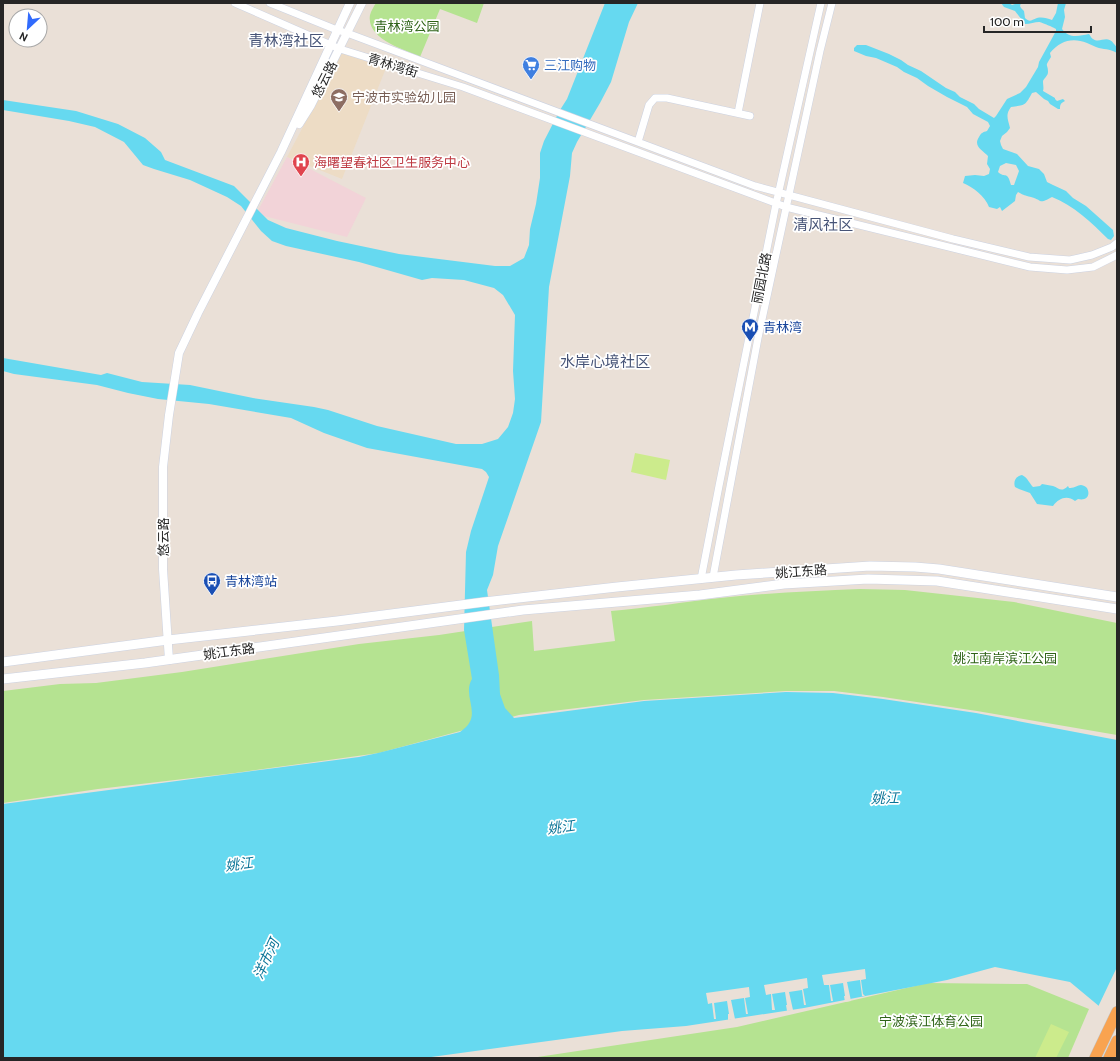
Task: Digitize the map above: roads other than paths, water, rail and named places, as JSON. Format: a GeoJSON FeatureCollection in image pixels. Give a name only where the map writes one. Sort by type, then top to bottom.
{"type":"FeatureCollection","features":[{"type":"Feature","properties":{"kind":"highway"},"geometry":{"type":"LineString","coordinates":[[1095,1058],[1117,1012]]}},
{"type":"Feature","properties":{"kind":"highway"},"geometry":{"type":"LineString","coordinates":[[1109,1058],[1117,1041]]}},
{"type":"Feature","properties":{"kind":"main road","name":"姚江东路"},"geometry":{"type":"LineString","coordinates":[[3,662],[168,640],[337,621],[609,587],[713,577],[870,566],[939,569],[1117,597]]}},
{"type":"Feature","properties":{"kind":"main road","name":"姚江东路"},"geometry":{"type":"LineString","coordinates":[[3,679],[170,660],[523,610],[700,595],[784,584],[868,579],[937,580],[1117,609]]}},
{"type":"Feature","properties":{"kind":"street","name":"青林湾街"},"geometry":{"type":"LineString","coordinates":[[235,3],[331,45],[463,87],[786,207],[1030,267],[1067,270],[1094,267],[1117,255]]}},
{"type":"Feature","properties":{"kind":"street","name":"青林湾街"},"geometry":{"type":"LineString","coordinates":[[270,3],[337,30],[755,186],[953,239],[1029,257],[1070,260],[1092,255],[1112,247],[1117,243]]}},
{"type":"Feature","properties":{"kind":"street","name":"悠云路"},"geometry":{"type":"LineString","coordinates":[[170,660],[163,569],[163,467],[169,415],[179,353],[198,313],[282,152],[350,3]]}},
{"type":"Feature","properties":{"kind":"street","name":"悠云路"},"geometry":{"type":"LineString","coordinates":[[282,152],[311,105],[362,3]]}},
{"type":"Feature","properties":{"kind":"street"},"geometry":{"type":"LineString","coordinates":[[738,113],[760,3]]}},
{"type":"Feature","properties":{"kind":"street","name":"丽园北路"},"geometry":{"type":"LineString","coordinates":[[701,579],[778,192],[821,3]]}},
{"type":"Feature","properties":{"kind":"street","name":"丽园北路"},"geometry":{"type":"LineString","coordinates":[[713,577],[758,338],[820,51],[832,3]]}},
{"type":"Feature","properties":{"kind":"street"},"geometry":{"type":"LineString","coordinates":[[638,142],[649,105],[655,98],[667,98],[750,116]]}},
{"type":"Feature","properties":{"kind":"water"},"geometry":{"type":"Polygon","coordinates":[[[605,3],[638,3],[629,22],[611,82],[572,153],[570,176],[549,287],[541,422],[498,546],[493,575],[487,590],[499,675],[500,694],[505,708],[514,718],[644,701],[786,692],[833,693],[976,713],[1117,740],[1117,1021],[1070,982],[995,967],[947,980],[804,1008],[686,1026],[622,1031],[424,1058],[3,1058],[3,804],[359,757],[460,732],[471,720],[472,713],[469,686],[472,679],[464,630],[466,552],[471,531],[489,477],[482,469],[367,448],[324,433],[291,418],[209,404],[158,399],[97,385],[14,374],[3,371],[3,358],[101,375],[107,373],[142,382],[190,385],[253,398],[314,407],[377,426],[456,444],[482,444],[498,439],[508,427],[513,413],[515,399],[513,371],[515,315],[503,295],[494,288],[464,280],[432,278],[422,280],[359,262],[286,246],[272,241],[261,231],[241,206],[227,197],[190,180],[143,165],[124,142],[95,127],[3,110],[3,100],[76,111],[118,124],[145,138],[161,152],[165,160],[234,186],[268,220],[286,228],[337,241],[399,254],[495,266],[510,266],[524,258],[529,245],[530,229],[540,178],[540,153],[544,141],[567,99],[605,3]]]}},
{"type":"Feature","properties":{"kind":"water"},"geometry":{"type":"Polygon","coordinates":[[[1001,3],[1009,3],[1012,5],[1021,3],[1020,6],[1024,11],[1025,18],[1028,20],[1031,21],[1037,18],[1046,18],[1052,20],[1056,13],[1058,3],[1066,3],[1062,29],[1065,32],[1071,36],[1089,34],[1096,40],[1106,39],[1111,41],[1117,49],[1117,53],[1082,41],[1071,40],[1062,43],[1054,49],[1050,53],[1051,57],[1047,64],[1048,73],[1043,81],[1043,91],[1055,98],[1057,101],[1063,99],[1065,101],[1061,104],[1060,109],[1058,109],[1036,92],[1032,93],[1024,104],[1011,107],[1009,110],[1008,120],[1010,128],[1002,136],[1000,141],[1003,149],[1017,154],[1028,166],[1039,169],[1044,174],[1047,182],[1066,191],[1073,198],[1086,206],[1113,230],[1114,236],[1111,240],[1075,210],[1060,200],[1052,197],[1041,201],[1018,192],[1015,201],[1002,211],[1000,207],[997,209],[989,207],[985,199],[978,192],[963,183],[965,176],[984,176],[989,174],[990,169],[987,164],[988,156],[979,148],[977,143],[977,140],[983,132],[987,131],[990,126],[988,122],[973,114],[967,107],[947,97],[897,67],[854,51],[854,48],[857,45],[866,45],[889,54],[921,71],[994,118],[1007,99],[1020,93],[1026,87],[1056,31],[1055,28],[1040,22],[1025,24],[1015,11],[1004,7],[1001,3]],[[1006,163],[1000,166],[998,172],[1007,176],[1011,185],[1014,185],[1019,171],[1016,165],[1006,163]]]}},
{"type":"Feature","properties":{"kind":"water"},"geometry":{"type":"Polygon","coordinates":[[[1022,475],[1033,487],[1040,486],[1042,484],[1053,486],[1062,490],[1068,486],[1069,488],[1072,488],[1082,485],[1087,488],[1088,496],[1085,499],[1078,499],[1075,501],[1069,498],[1063,498],[1053,506],[1037,504],[1030,493],[1015,487],[1014,483],[1016,479],[1018,476],[1022,475]]]}},
{"type":"Feature","properties":{"kind":"place","name":"三江购物"},"geometry":{"type":"Point","coordinates":[531,80]}},
{"type":"Feature","properties":{"kind":"place","name":"宁波市实验幼儿园"},"geometry":{"type":"Point","coordinates":[339,112]}},
{"type":"Feature","properties":{"kind":"place","name":"海曙望春社区卫生服务中心"},"geometry":{"type":"Point","coordinates":[301,177]}},
{"type":"Feature","properties":{"kind":"place","name":"青林湾"},"geometry":{"type":"Point","coordinates":[750,342]}},
{"type":"Feature","properties":{"kind":"place","name":"青林湾站"},"geometry":{"type":"Point","coordinates":[212,596]}},
{"type":"Feature","properties":{"kind":"district","name":"青林湾社区"},"geometry":{"type":"Point","coordinates":[286,41]}},
{"type":"Feature","properties":{"kind":"district","name":"清风社区"},"geometry":{"type":"Point","coordinates":[823,225]}},
{"type":"Feature","properties":{"kind":"district","name":"水岸心境社区"},"geometry":{"type":"Point","coordinates":[605,362]}},
{"type":"Feature","properties":{"kind":"park label","name":"青林湾公园"},"geometry":{"type":"Point","coordinates":[407,26]}},
{"type":"Feature","properties":{"kind":"park label","name":"姚江南岸滨江公园"},"geometry":{"type":"Point","coordinates":[1005,658]}},
{"type":"Feature","properties":{"kind":"park label","name":"宁波滨江体育公园"},"geometry":{"type":"Point","coordinates":[931,1021]}},
{"type":"Feature","properties":{"kind":"water label","name":"姚江"},"geometry":{"type":"Point","coordinates":[885,798]}},
{"type":"Feature","properties":{"kind":"water label","name":"姚江"},"geometry":{"type":"Point","coordinates":[561,827]}},
{"type":"Feature","properties":{"kind":"water label","name":"姚江"},"geometry":{"type":"Point","coordinates":[239,864]}},
{"type":"Feature","properties":{"kind":"water label","name":"洋市河"},"geometry":{"type":"Point","coordinates":[266,959]}}]}
